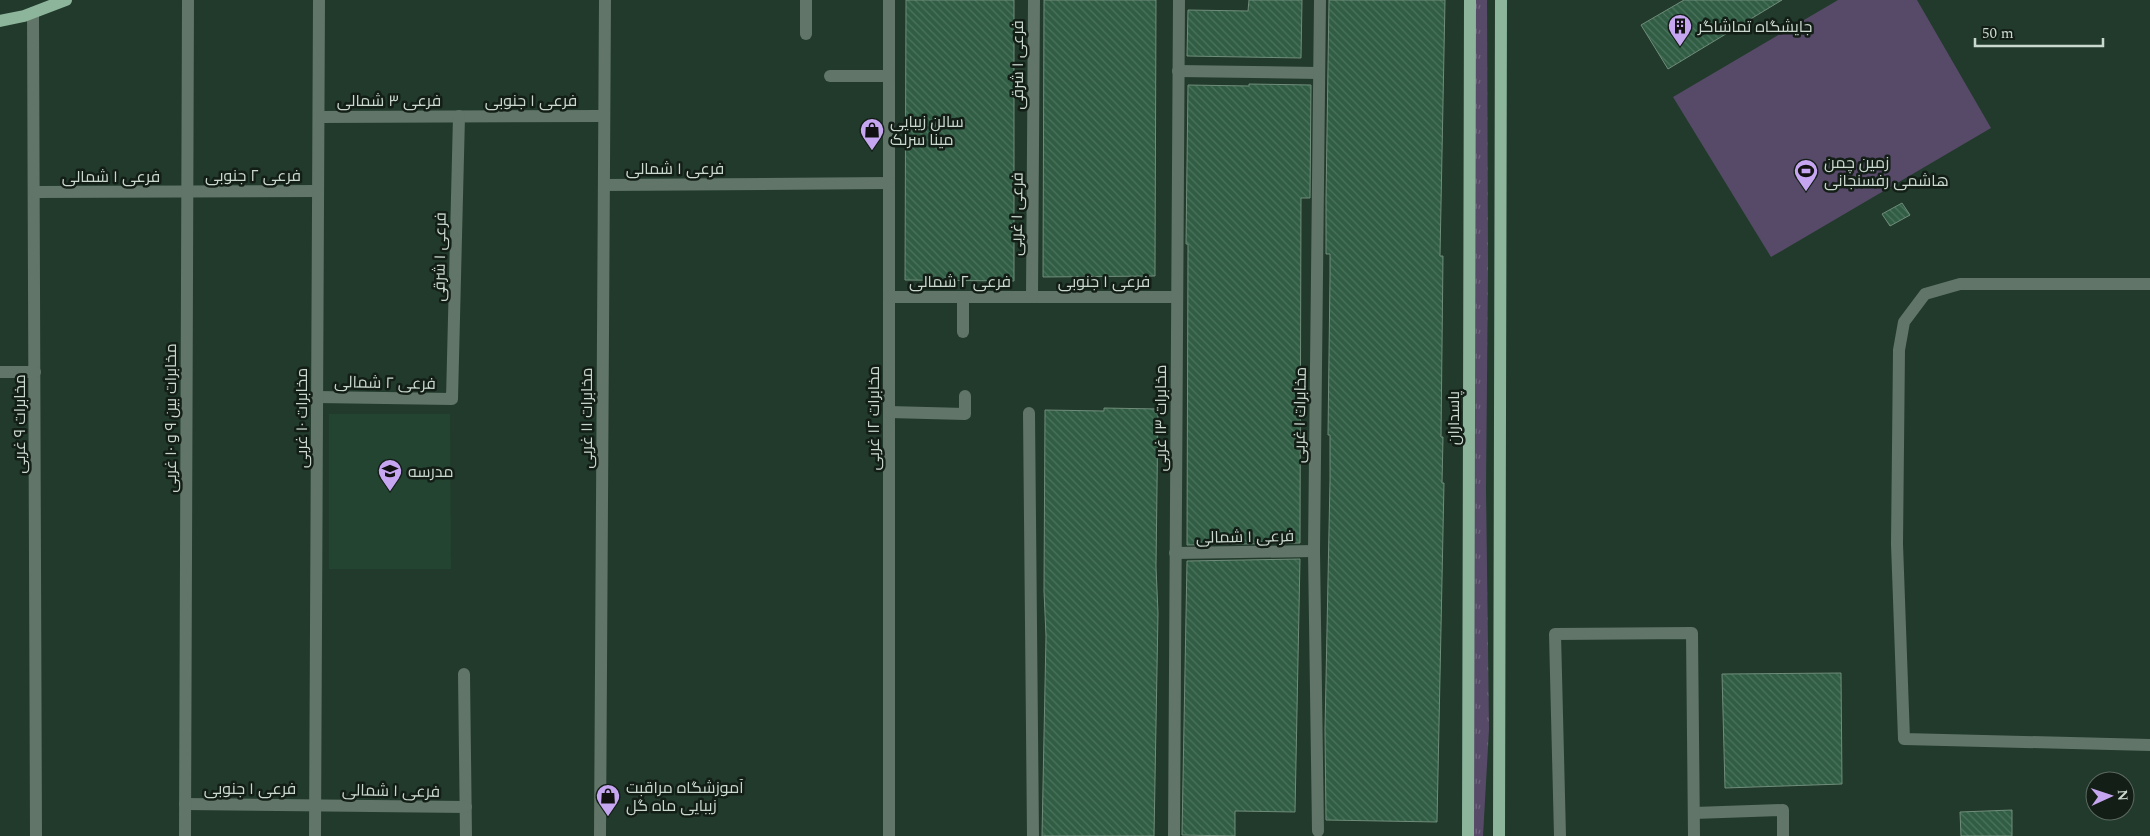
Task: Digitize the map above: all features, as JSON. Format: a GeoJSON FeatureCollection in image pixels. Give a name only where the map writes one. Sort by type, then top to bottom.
{"type":"FeatureCollection","features":[{"type":"Feature","properties":{"kind":"main road"},"geometry":{"type":"LineString","coordinates":[[0,21],[33,13],[66,0]]}},
{"type":"Feature","properties":{"kind":"main road","name":"پاسداران"},"geometry":{"type":"LineString","coordinates":[[1468,836],[1470,0]]}},
{"type":"Feature","properties":{"kind":"main road"},"geometry":{"type":"LineString","coordinates":[[1499,836],[1501,0]]}},
{"type":"Feature","properties":{"kind":"street","name":"مخابرات بین ۹ و ۱۰ غربی"},"geometry":{"type":"LineString","coordinates":[[185,836],[188,0]]}},
{"type":"Feature","properties":{"kind":"street","name":"مخابرات ۱۰ غربی"},"geometry":{"type":"LineString","coordinates":[[315,836],[319,0]]}},
{"type":"Feature","properties":{"kind":"street","name":"مخابرات ۱۱ غربی"},"geometry":{"type":"LineString","coordinates":[[600,836],[605,0]]}},
{"type":"Feature","properties":{"kind":"street"},"geometry":{"type":"LineString","coordinates":[[806,0],[806,34]]}},
{"type":"Feature","properties":{"kind":"street","name":"مخابرات ۱۲ غربی"},"geometry":{"type":"LineString","coordinates":[[889,0],[889,836]]}},
{"type":"Feature","properties":{"kind":"street","name":"فرعی ۱ شرقی"},"geometry":{"type":"LineString","coordinates":[[1033,131],[1034,0]]}},
{"type":"Feature","properties":{"kind":"street","name":"مخابرات ۱۳ غربی"},"geometry":{"type":"LineString","coordinates":[[1174,836],[1179,0]]}},
{"type":"Feature","properties":{"kind":"street","name":"مخابرات ۱ غربی"},"geometry":{"type":"LineString","coordinates":[[1318,831],[1314,551],[1320,0]]}},
{"type":"Feature","properties":{"kind":"street","name":"مخابرات ۹ غربی"},"geometry":{"type":"LineString","coordinates":[[33,13],[36,836]]}},
{"type":"Feature","properties":{"kind":"street"},"geometry":{"type":"LineString","coordinates":[[1178,71],[1319,73]]}},
{"type":"Feature","properties":{"kind":"street"},"geometry":{"type":"LineString","coordinates":[[830,76],[889,76]]}},
{"type":"Feature","properties":{"kind":"street","name":"فرعی ۳ شمالی"},"geometry":{"type":"LineString","coordinates":[[319,117],[459,116]]}},
{"type":"Feature","properties":{"kind":"street","name":"فرعی ۱ جنوبی"},"geometry":{"type":"LineString","coordinates":[[459,116],[604,116]]}},
{"type":"Feature","properties":{"kind":"street","name":"فرعی ۱ شرقی"},"geometry":{"type":"LineString","coordinates":[[452,399],[459,116]]}},
{"type":"Feature","properties":{"kind":"street","name":"فرعی ۱ غربی"},"geometry":{"type":"LineString","coordinates":[[1032,297],[1033,131]]}},
{"type":"Feature","properties":{"kind":"street","name":"فرعی ۱ شمالی"},"geometry":{"type":"LineString","coordinates":[[604,185],[889,183]]}},
{"type":"Feature","properties":{"kind":"street","name":"فرعی ۲ جنوبی"},"geometry":{"type":"LineString","coordinates":[[187,192],[318,191]]}},
{"type":"Feature","properties":{"kind":"street","name":"فرعی ۱ شمالی"},"geometry":{"type":"LineString","coordinates":[[34,192],[187,192]]}},
{"type":"Feature","properties":{"kind":"street"},"geometry":{"type":"LineString","coordinates":[[2150,284],[1960,284],[1925,294],[1904,322],[1899,350],[1897,544],[1904,739],[2150,745]]}},
{"type":"Feature","properties":{"kind":"street","name":"فرعی ۲ شمالی"},"geometry":{"type":"LineString","coordinates":[[889,297],[1032,297]]}},
{"type":"Feature","properties":{"kind":"street"},"geometry":{"type":"LineString","coordinates":[[963,297],[963,332]]}},
{"type":"Feature","properties":{"kind":"street","name":"فرعی ۱ جنوبی"},"geometry":{"type":"LineString","coordinates":[[1032,297],[1177,297]]}},
{"type":"Feature","properties":{"kind":"street"},"geometry":{"type":"LineString","coordinates":[[0,372],[35,372]]}},
{"type":"Feature","properties":{"kind":"street"},"geometry":{"type":"LineString","coordinates":[[889,412],[965,414],[965,396]]}},
{"type":"Feature","properties":{"kind":"street","name":"فرعی ۲ شمالی"},"geometry":{"type":"LineString","coordinates":[[317,397],[452,399]]}},
{"type":"Feature","properties":{"kind":"street"},"geometry":{"type":"LineString","coordinates":[[1029,413],[1033,836]]}},
{"type":"Feature","properties":{"kind":"street","name":"فرعی ۱ شمالی"},"geometry":{"type":"LineString","coordinates":[[1175,553],[1314,551]]}},
{"type":"Feature","properties":{"kind":"street"},"geometry":{"type":"LineString","coordinates":[[1560,836],[1555,634],[1692,633],[1694,836]]}},
{"type":"Feature","properties":{"kind":"street"},"geometry":{"type":"LineString","coordinates":[[464,674],[466,836]]}},
{"type":"Feature","properties":{"kind":"street","name":"فرعی ۱ جنوبی"},"geometry":{"type":"LineString","coordinates":[[185,804],[315,805]]}},
{"type":"Feature","properties":{"kind":"street","name":"فرعی ۱ شمالی"},"geometry":{"type":"LineString","coordinates":[[315,805],[466,807]]}},
{"type":"Feature","properties":{"kind":"street"},"geometry":{"type":"LineString","coordinates":[[1694,813],[1783,810],[1783,836]]}},
{"type":"Feature","properties":{"kind":"shaded area","name":"مدرسه"},"geometry":{"type":"Polygon","coordinates":[[[329,414],[450,414],[451,569],[329,569],[329,414]]]}},
{"type":"Feature","properties":{"kind":"green space"},"geometry":{"type":"Polygon","coordinates":[[[1473,0],[1487,0],[1488,266],[1486,488],[1489,729],[1483,836],[1474,836],[1473,0]]]}},
{"type":"Feature","properties":{"kind":"green space","name":"زمین چمن هاشمی رفسنجانی"},"geometry":{"type":"Polygon","coordinates":[[[1838,0],[1917,0],[1991,128],[1771,257],[1673,97],[1838,0]]]}},
{"type":"Feature","properties":{"kind":"building"},"geometry":{"type":"Polygon","coordinates":[[[906,0],[1014,0],[1014,281],[905,280],[906,0]]]}},
{"type":"Feature","properties":{"kind":"building"},"geometry":{"type":"Polygon","coordinates":[[[1044,0],[1156,0],[1155,276],[1043,277],[1044,0]]]}},
{"type":"Feature","properties":{"kind":"building"},"geometry":{"type":"Polygon","coordinates":[[[1249,0],[1302,0],[1301,58],[1187,56],[1188,10],[1248,11],[1249,0]]]}},
{"type":"Feature","properties":{"kind":"building"},"geometry":{"type":"Polygon","coordinates":[[[1329,0],[1445,0],[1440,256],[1443,256],[1441,437],[1443,437],[1442,483],[1444,483],[1437,822],[1326,820],[1325,730],[1330,480],[1330,435],[1328,435],[1330,254],[1326,254],[1329,0]]]}},
{"type":"Feature","properties":{"kind":"building","name":"جایشگاه تماشاگر"},"geometry":{"type":"Polygon","coordinates":[[[1684,0],[1782,0],[1668,69],[1641,25],[1684,0]]]}},
{"type":"Feature","properties":{"kind":"building"},"geometry":{"type":"Polygon","coordinates":[[[1249,84],[1311,85],[1310,198],[1301,198],[1300,543],[1187,545],[1188,244],[1186,244],[1188,85],[1249,86],[1249,84]]]}},
{"type":"Feature","properties":{"kind":"building"},"geometry":{"type":"Polygon","coordinates":[[[1902,203],[1910,215],[1890,226],[1882,214],[1902,203]]]}},
{"type":"Feature","properties":{"kind":"building"},"geometry":{"type":"Polygon","coordinates":[[[1104,408],[1158,409],[1156,567],[1158,613],[1154,836],[1042,836],[1046,636],[1044,591],[1045,410],[1104,411],[1104,408]]]}},
{"type":"Feature","properties":{"kind":"building"},"geometry":{"type":"Polygon","coordinates":[[[1300,559],[1295,812],[1235,811],[1235,836],[1182,835],[1187,561],[1300,559]]]}},
{"type":"Feature","properties":{"kind":"building"},"geometry":{"type":"Polygon","coordinates":[[[1841,673],[1842,784],[1725,788],[1722,674],[1841,673]]]}},
{"type":"Feature","properties":{"kind":"building"},"geometry":{"type":"Polygon","coordinates":[[[2012,810],[2012,836],[1961,836],[1960,812],[2012,810]]]}},
{"type":"Feature","properties":{"kind":"place","name":"جایشگاه تماشاگر"},"geometry":{"type":"Point","coordinates":[1680,47]}},
{"type":"Feature","properties":{"kind":"place","name":"سالن زیبایی مینا سرلک"},"geometry":{"type":"Point","coordinates":[872,151]}},
{"type":"Feature","properties":{"kind":"place","name":"زمین چمن هاشمی رفسنجانی"},"geometry":{"type":"Point","coordinates":[1806,192]}},
{"type":"Feature","properties":{"kind":"place","name":"مدرسه"},"geometry":{"type":"Point","coordinates":[390,492]}},
{"type":"Feature","properties":{"kind":"place","name":"آموزشگاه مراقبت زیبایی ماه گل"},"geometry":{"type":"Point","coordinates":[608,817]}}]}
